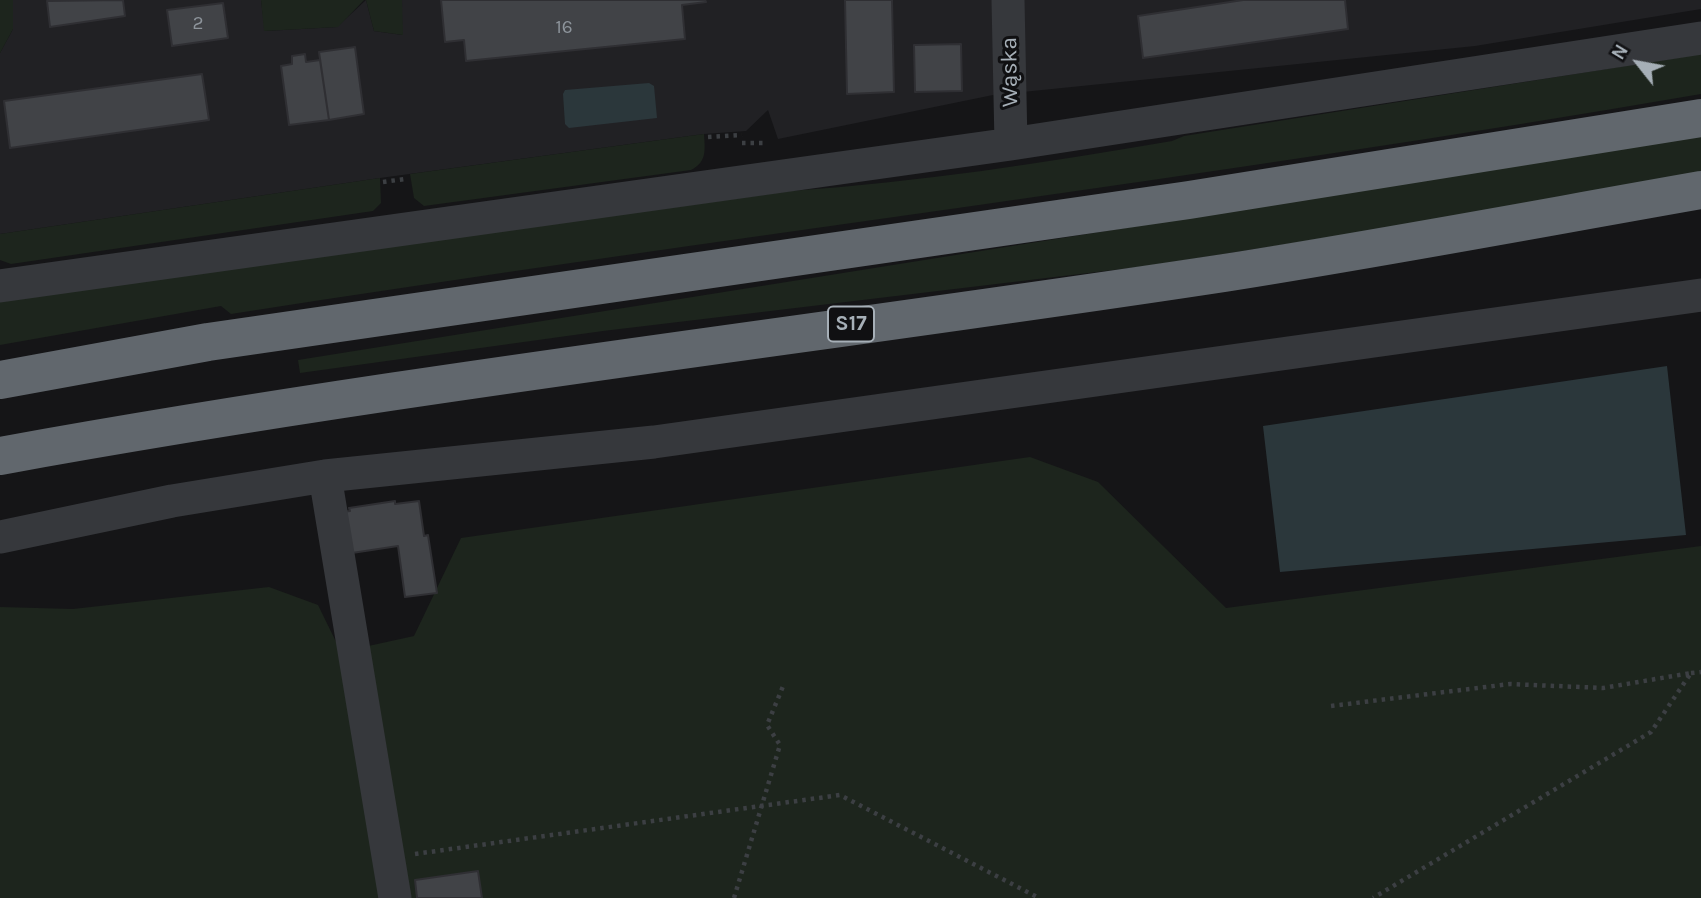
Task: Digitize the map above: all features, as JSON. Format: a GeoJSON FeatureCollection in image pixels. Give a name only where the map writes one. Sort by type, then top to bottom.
{"type":"FeatureCollection","features":[{"type":"Feature","properties":{"kind":"highway"},"geometry":{"type":"LineString","coordinates":[[0,380],[208,342],[1189,200],[1701,118]]}},
{"type":"Feature","properties":{"kind":"highway","name":"S17"},"geometry":{"type":"LineString","coordinates":[[0,456],[126,433],[604,359],[1226,272],[1701,190]]}},
{"type":"Feature","properties":{"kind":"street","name":"Wąska"},"geometry":{"type":"LineString","coordinates":[[1008,0],[1011,144]]}},
{"type":"Feature","properties":{"kind":"street"},"geometry":{"type":"LineString","coordinates":[[0,286],[1011,144],[1701,38]]}},
{"type":"Feature","properties":{"kind":"street"},"geometry":{"type":"LineString","coordinates":[[0,537],[172,501],[325,476],[654,442],[1701,295]]}},
{"type":"Feature","properties":{"kind":"street"},"geometry":{"type":"LineString","coordinates":[[325,476],[395,898]]}},
{"type":"Feature","properties":{"kind":"path"},"geometry":{"type":"LineString","coordinates":[[708,137],[742,135]]}},
{"type":"Feature","properties":{"kind":"path"},"geometry":{"type":"LineString","coordinates":[[742,144],[766,143]]}},
{"type":"Feature","properties":{"kind":"path"},"geometry":{"type":"LineString","coordinates":[[383,182],[405,179]]}},
{"type":"Feature","properties":{"kind":"path"},"geometry":{"type":"LineString","coordinates":[[1331,706],[1510,684],[1603,688],[1701,672]]}},
{"type":"Feature","properties":{"kind":"path"},"geometry":{"type":"LineString","coordinates":[[1373,898],[1651,732],[1691,673]]}},
{"type":"Feature","properties":{"kind":"path"},"geometry":{"type":"LineString","coordinates":[[734,898],[780,745],[767,725],[784,684]]}},
{"type":"Feature","properties":{"kind":"path"},"geometry":{"type":"LineString","coordinates":[[390,858],[840,795],[1039,898]]}},
{"type":"Feature","properties":{"kind":"shaded area"},"geometry":{"type":"Polygon","coordinates":[[[0,0],[13,0],[13,29],[0,53],[0,0]]]}},
{"type":"Feature","properties":{"kind":"shaded area"},"geometry":{"type":"Polygon","coordinates":[[[13,0],[261,0],[265,31],[337,27],[366,0],[374,31],[402,35],[402,0],[1701,0],[1701,9],[1475,46],[993,95],[778,139],[768,110],[746,131],[704,134],[380,178],[0,234],[0,53],[13,29],[13,0]]]}},
{"type":"Feature","properties":{"kind":"shaded area"},"geometry":{"type":"Polygon","coordinates":[[[261,0],[364,0],[338,27],[264,31],[261,0]]]}},
{"type":"Feature","properties":{"kind":"shaded area"},"geometry":{"type":"Polygon","coordinates":[[[366,0],[402,0],[403,35],[374,31],[366,0]]]}},
{"type":"Feature","properties":{"kind":"shaded area"},"geometry":{"type":"Polygon","coordinates":[[[1701,54],[1701,94],[1334,153],[231,314],[221,306],[0,345],[0,301],[790,191],[934,177],[1029,164],[1172,141],[1184,136],[1701,54]]]}},
{"type":"Feature","properties":{"kind":"shaded area"},"geometry":{"type":"Polygon","coordinates":[[[649,83],[654,86],[657,118],[569,128],[565,124],[565,90],[649,83]]]}},
{"type":"Feature","properties":{"kind":"shaded area"},"geometry":{"type":"Polygon","coordinates":[[[704,134],[705,150],[702,159],[691,170],[424,206],[414,198],[410,174],[704,134]]]}},
{"type":"Feature","properties":{"kind":"shaded area"},"geometry":{"type":"Polygon","coordinates":[[[1701,136],[1701,179],[1147,266],[603,331],[300,373],[298,360],[1701,136]]]}},
{"type":"Feature","properties":{"kind":"shaded area"},"geometry":{"type":"Polygon","coordinates":[[[380,178],[381,203],[373,211],[11,264],[0,260],[0,234],[380,178]]]}},
{"type":"Feature","properties":{"kind":"shaded area"},"geometry":{"type":"Polygon","coordinates":[[[1667,366],[1686,535],[1280,572],[1263,426],[1667,366]]]}},
{"type":"Feature","properties":{"kind":"shaded area"},"geometry":{"type":"Polygon","coordinates":[[[1030,457],[1098,482],[1226,608],[1701,546],[1701,898],[0,898],[0,607],[73,609],[269,587],[318,605],[341,652],[414,636],[461,538],[1030,457]]]}},
{"type":"Feature","properties":{"kind":"building"},"geometry":{"type":"Polygon","coordinates":[[[123,0],[125,16],[50,27],[47,1],[123,0]]]}},
{"type":"Feature","properties":{"kind":"building"},"geometry":{"type":"Polygon","coordinates":[[[441,0],[706,2],[682,5],[685,39],[466,61],[464,40],[445,42],[441,0]]]}},
{"type":"Feature","properties":{"kind":"building"},"geometry":{"type":"Polygon","coordinates":[[[845,0],[892,0],[894,92],[847,94],[845,0]]]}},
{"type":"Feature","properties":{"kind":"building"},"geometry":{"type":"Polygon","coordinates":[[[1243,0],[1345,0],[1348,29],[1143,58],[1138,16],[1243,0]]]}},
{"type":"Feature","properties":{"kind":"building"},"geometry":{"type":"Polygon","coordinates":[[[223,3],[228,38],[172,46],[167,10],[223,3]]]}},
{"type":"Feature","properties":{"kind":"building"},"geometry":{"type":"Polygon","coordinates":[[[961,44],[962,91],[915,92],[914,45],[961,44]]]}},
{"type":"Feature","properties":{"kind":"building"},"geometry":{"type":"Polygon","coordinates":[[[355,47],[364,114],[329,120],[319,52],[355,47]]]}},
{"type":"Feature","properties":{"kind":"building"},"geometry":{"type":"Polygon","coordinates":[[[305,54],[306,62],[320,60],[329,120],[289,125],[281,66],[292,64],[292,56],[305,54]]]}},
{"type":"Feature","properties":{"kind":"building"},"geometry":{"type":"Polygon","coordinates":[[[202,74],[209,120],[10,148],[4,101],[202,74]]]}},
{"type":"Feature","properties":{"kind":"building"},"geometry":{"type":"Polygon","coordinates":[[[395,501],[395,504],[419,501],[424,536],[428,535],[437,593],[405,597],[398,546],[352,553],[342,512],[350,511],[349,508],[395,501]]]}},
{"type":"Feature","properties":{"kind":"building"},"geometry":{"type":"Polygon","coordinates":[[[478,871],[482,898],[417,898],[415,880],[478,871]]]}}]}
